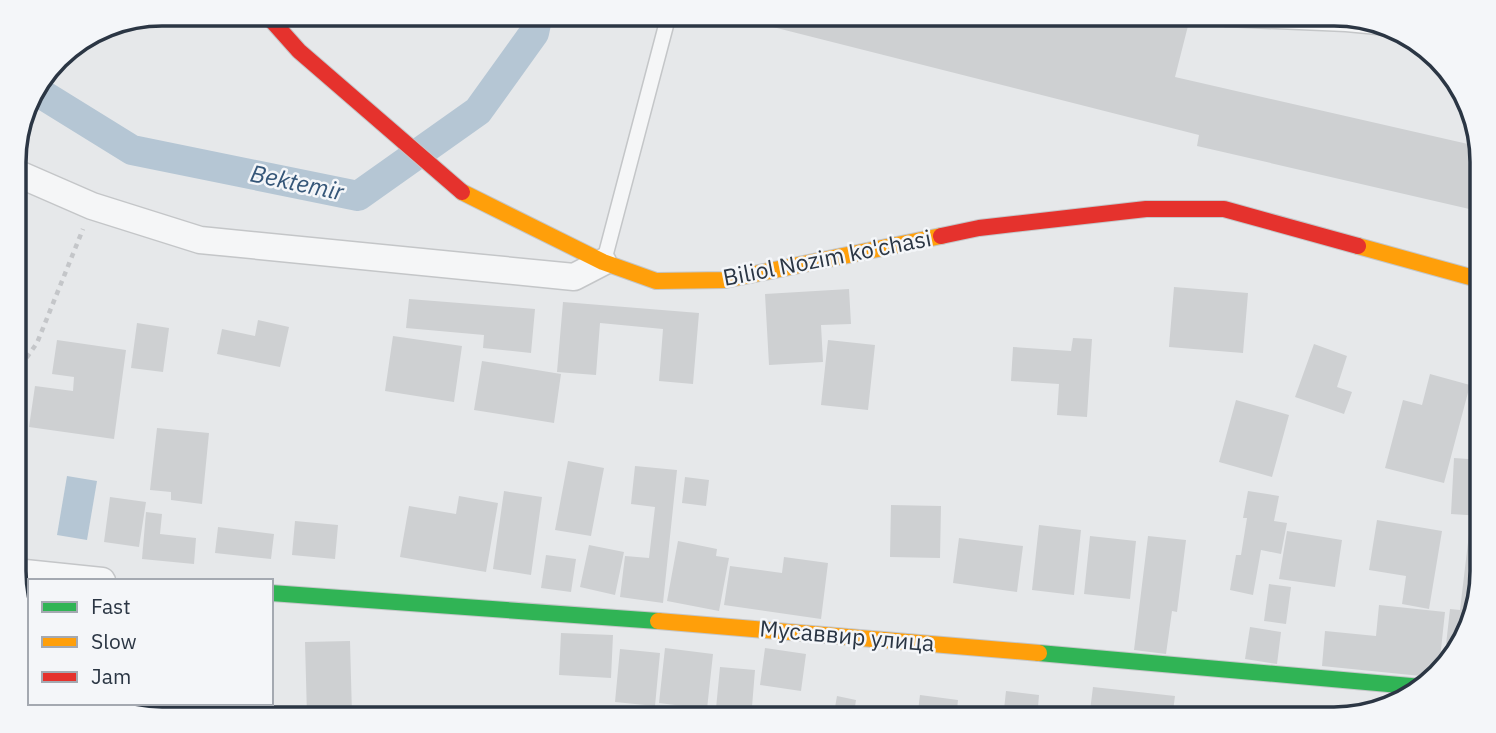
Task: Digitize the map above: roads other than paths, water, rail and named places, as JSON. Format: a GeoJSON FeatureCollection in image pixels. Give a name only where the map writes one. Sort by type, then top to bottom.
{"type":"FeatureCollection","features":[{"type":"Feature","properties":{"kind":"street","name":"Biliol Nozim ko'chasi"},"geometry":{"type":"LineString","coordinates":[[278,27],[299,51],[467,196],[604,262],[656,281],[725,280],[979,228],[1146,209],[1224,209],[1470,277]]}},
{"type":"Feature","properties":{"kind":"street"},"geometry":{"type":"LineString","coordinates":[[27,178],[92,206],[200,240],[574,277],[604,262]]}},
{"type":"Feature","properties":{"kind":"street"},"geometry":{"type":"LineString","coordinates":[[26,573],[83,579]]}},
{"type":"Feature","properties":{"kind":"street","name":"Мусаввир улица"},"geometry":{"type":"LineString","coordinates":[[273,593],[802,632],[1406,686]]}},
{"type":"Feature","properties":{"kind":"lane"},"geometry":{"type":"LineString","coordinates":[[604,262],[666,27]]}},
{"type":"Feature","properties":{"kind":"water"},"geometry":{"type":"Polygon","coordinates":[[[67,476],[97,481],[87,540],[57,535],[67,476]]]}},
{"type":"Feature","properties":{"kind":"waterway","name":"Bektemir"},"geometry":{"type":"LineString","coordinates":[[43,95],[132,150],[358,196],[478,111],[534,33],[535,27]]}}]}
